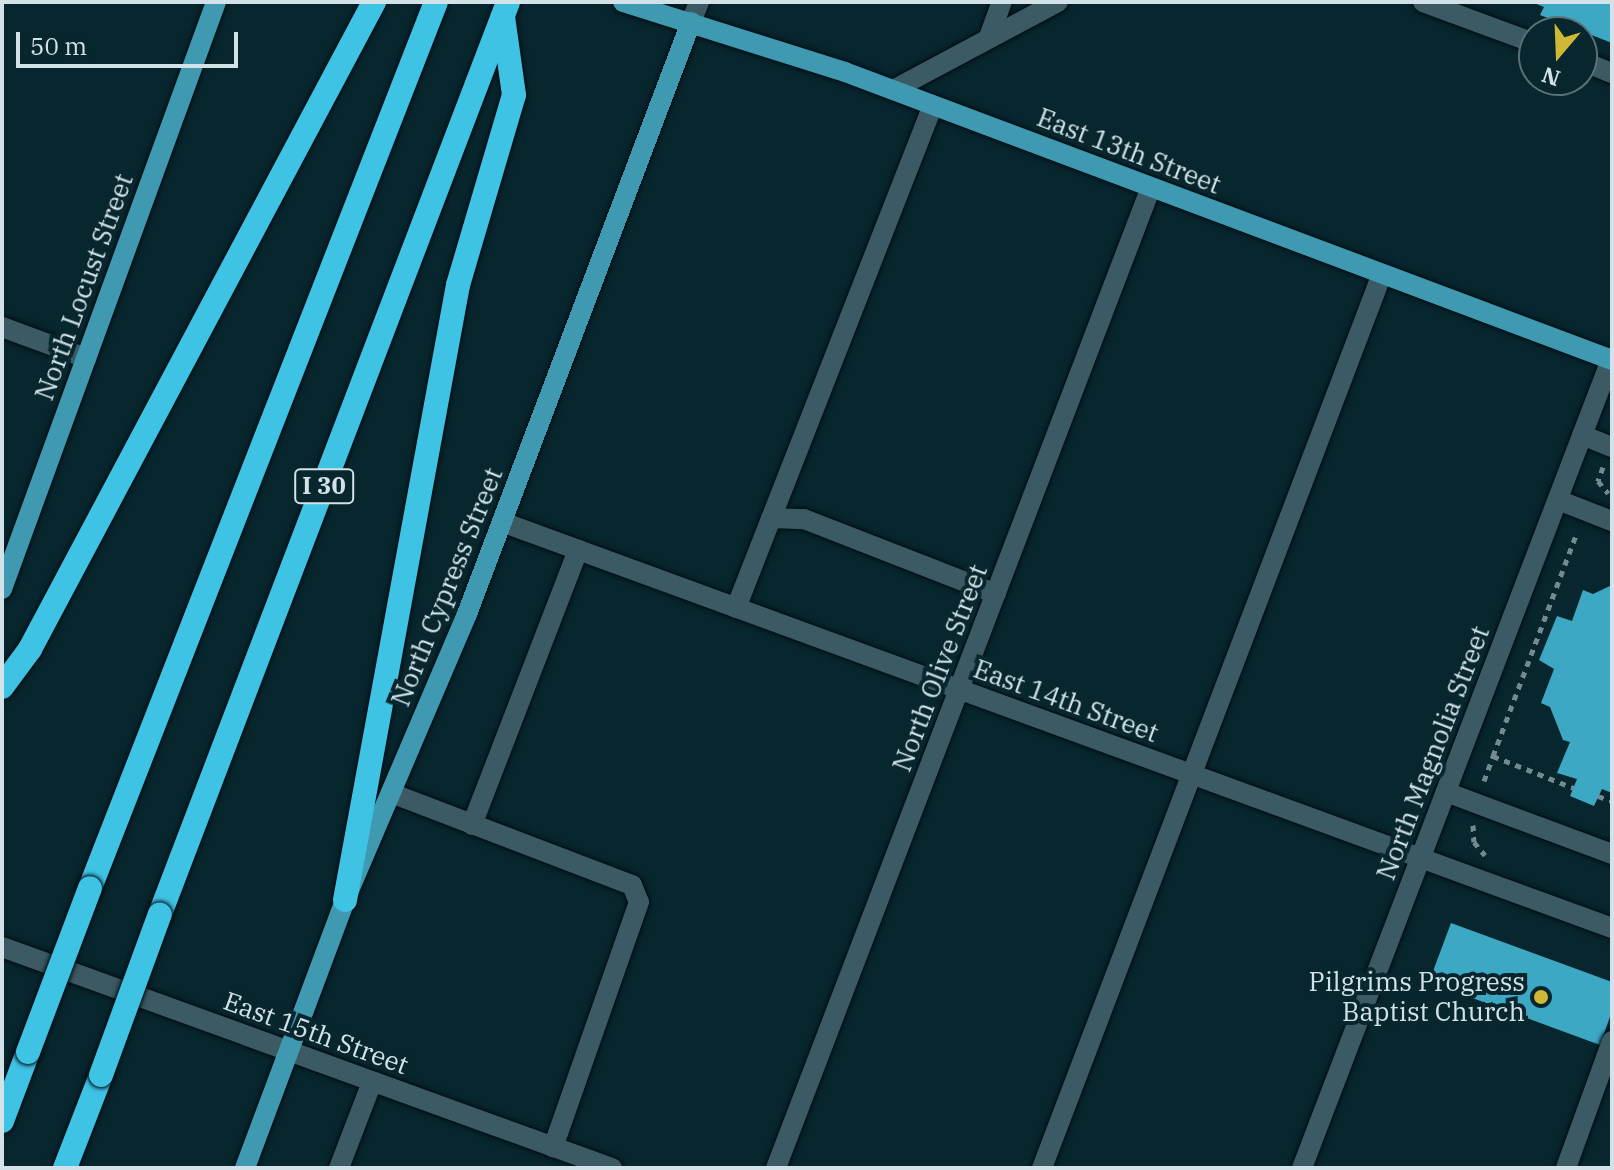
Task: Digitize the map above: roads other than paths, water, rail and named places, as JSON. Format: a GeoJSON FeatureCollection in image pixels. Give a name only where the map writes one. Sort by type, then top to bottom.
{"type":"FeatureCollection","features":[{"type":"Feature","properties":{"kind":"highway","name":"I 30"},"geometry":{"type":"LineString","coordinates":[[2,1121],[436,2]]}},
{"type":"Feature","properties":{"kind":"highway","name":"I 30"},"geometry":{"type":"LineString","coordinates":[[65,1168],[160,914],[499,61],[505,8]]}},
{"type":"Feature","properties":{"kind":"highway"},"geometry":{"type":"LineString","coordinates":[[2,687],[30,649],[368,13]]}},
{"type":"Feature","properties":{"kind":"highway"},"geometry":{"type":"LineString","coordinates":[[345,900],[458,285],[514,95],[499,61]]}},
{"type":"Feature","properties":{"kind":"main road","name":"North Locust Street"},"geometry":{"type":"LineString","coordinates":[[2,589],[216,2]]}},
{"type":"Feature","properties":{"kind":"main road","name":"East 13th Street"},"geometry":{"type":"LineString","coordinates":[[623,2],[893,90],[1612,359]]}},
{"type":"Feature","properties":{"kind":"main road","name":"North Cypress Street"},"geometry":{"type":"LineString","coordinates":[[245,1168],[345,900],[502,522],[691,22]]}},
{"type":"Feature","properties":{"kind":"street"},"geometry":{"type":"LineString","coordinates":[[691,22],[699,2]]}},
{"type":"Feature","properties":{"kind":"street"},"geometry":{"type":"LineString","coordinates":[[989,37],[1002,2]]}},
{"type":"Feature","properties":{"kind":"street"},"geometry":{"type":"LineString","coordinates":[[893,90],[1058,2]]}},
{"type":"Feature","properties":{"kind":"street"},"geometry":{"type":"LineString","coordinates":[[1423,2],[1518,37]]}},
{"type":"Feature","properties":{"kind":"street"},"geometry":{"type":"LineString","coordinates":[[736,608],[933,105]]}},
{"type":"Feature","properties":{"kind":"street","name":"North Olive Street"},"geometry":{"type":"LineString","coordinates":[[776,1168],[1151,187]]}},
{"type":"Feature","properties":{"kind":"street"},"geometry":{"type":"LineString","coordinates":[[1042,1168],[1382,274]]}},
{"type":"Feature","properties":{"kind":"street"},"geometry":{"type":"LineString","coordinates":[[2,327],[86,358]]}},
{"type":"Feature","properties":{"kind":"street","name":"North Magnolia Street"},"geometry":{"type":"LineString","coordinates":[[1302,1168],[1612,359]]}},
{"type":"Feature","properties":{"kind":"street"},"geometry":{"type":"LineString","coordinates":[[1582,435],[1612,447]]}},
{"type":"Feature","properties":{"kind":"street"},"geometry":{"type":"LineString","coordinates":[[1558,500],[1612,521]]}},
{"type":"Feature","properties":{"kind":"street"},"geometry":{"type":"LineString","coordinates":[[771,518],[804,519],[996,594]]}},
{"type":"Feature","properties":{"kind":"street","name":"East 14th Street"},"geometry":{"type":"LineString","coordinates":[[502,522],[1612,928]]}},
{"type":"Feature","properties":{"kind":"street"},"geometry":{"type":"LineString","coordinates":[[472,825],[578,550]]}},
{"type":"Feature","properties":{"kind":"street"},"geometry":{"type":"LineString","coordinates":[[1446,792],[1612,854]]}},
{"type":"Feature","properties":{"kind":"street"},"geometry":{"type":"LineString","coordinates":[[391,793],[632,885],[639,902],[553,1147]]}},
{"type":"Feature","properties":{"kind":"street","name":"East 15th Street"},"geometry":{"type":"LineString","coordinates":[[2,947],[612,1168]]}},
{"type":"Feature","properties":{"kind":"street"},"geometry":{"type":"LineString","coordinates":[[1566,1168],[1612,1041]]}},
{"type":"Feature","properties":{"kind":"street"},"geometry":{"type":"LineString","coordinates":[[339,1168],[372,1082]]}},
{"type":"Feature","properties":{"kind":"place","name":"Pilgrims Progress Baptist Church"},"geometry":{"type":"Point","coordinates":[1541,997]}}]}
